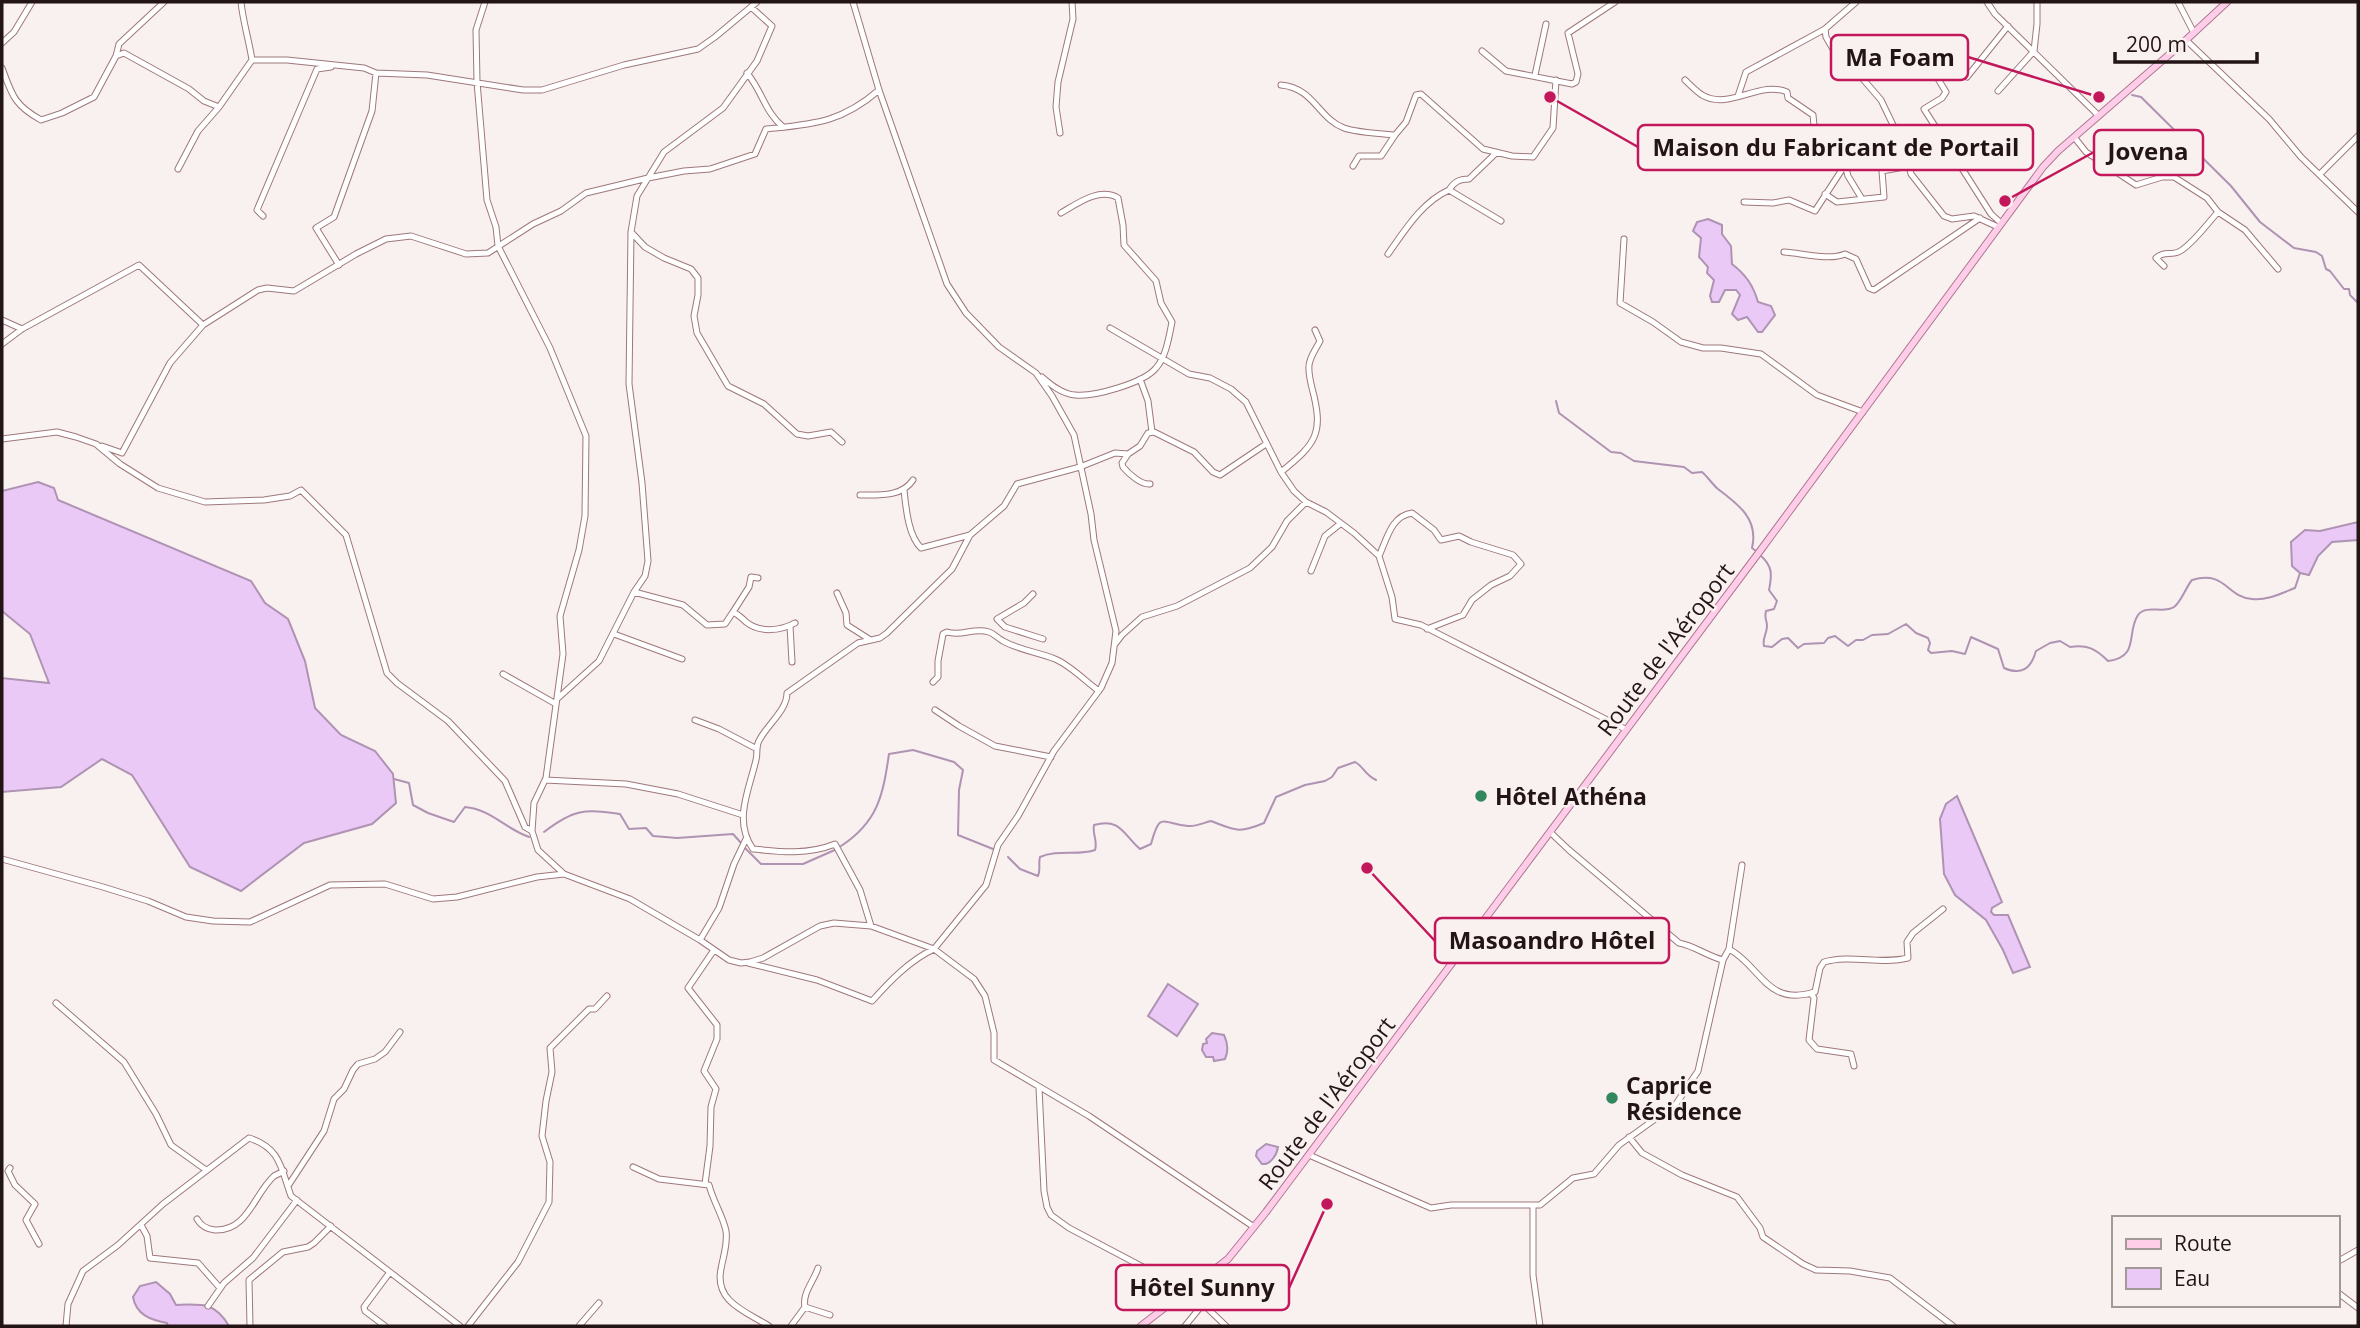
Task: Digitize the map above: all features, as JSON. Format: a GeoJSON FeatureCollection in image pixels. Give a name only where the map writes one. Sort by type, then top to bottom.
{"type":"FeatureCollection","features":[{"type":"Feature","properties":{"kind":"main road","name":"Route de l'Aéroport"},"geometry":{"type":"LineString","coordinates":[[1141,1326],[1228,1259],[1254,1227],[1552,834],[1625,729],[1758,555],[2043,167],[2227,2]]}},
{"type":"Feature","properties":{"kind":"street"},"geometry":{"type":"LineString","coordinates":[[2,43],[14,32],[32,2]]}},
{"type":"Feature","properties":{"kind":"street"},"geometry":{"type":"LineString","coordinates":[[2,68],[12,96],[24,111],[41,120],[62,113],[94,97],[117,55],[119,44],[164,2]]}},
{"type":"Feature","properties":{"kind":"street"},"geometry":{"type":"LineString","coordinates":[[178,169],[198,131],[219,107],[252,60],[244,30],[241,2]]}},
{"type":"Feature","properties":{"kind":"street"},"geometry":{"type":"LineString","coordinates":[[485,2],[476,30],[477,82],[487,200],[496,227],[498,246],[550,348],[586,436],[586,516],[560,617],[563,654],[557,701],[545,780],[534,803],[532,831],[538,850],[564,874],[630,899],[701,940],[729,960],[817,980],[872,1001],[888,983],[923,954],[934,949],[986,885],[998,845],[1018,816],[1051,757],[1099,691],[1112,663],[1116,631],[1094,540],[1074,435],[1036,373]]}},
{"type":"Feature","properties":{"kind":"street"},"geometry":{"type":"LineString","coordinates":[[252,60],[338,65],[376,72],[427,75],[523,90],[542,90],[624,65],[698,49],[757,2]]}},
{"type":"Feature","properties":{"kind":"street"},"geometry":{"type":"LineString","coordinates":[[853,2],[879,90],[947,284],[966,313],[999,347],[1058,389],[1075,395],[1128,385],[1151,374],[1162,359],[1172,322],[1161,303],[1156,281],[1124,245],[1124,225],[1118,198],[1111,194],[1096,195],[1061,213]]}},
{"type":"Feature","properties":{"kind":"street"},"geometry":{"type":"LineString","coordinates":[[1060,133],[1056,107],[1058,82],[1069,45],[1073,19],[1072,2]]}},
{"type":"Feature","properties":{"kind":"street"},"geometry":{"type":"LineString","coordinates":[[1482,51],[1506,71],[1572,84],[1576,82],[1578,74],[1568,37],[1571,30],[1615,2]]}},
{"type":"Feature","properties":{"kind":"street"},"geometry":{"type":"LineString","coordinates":[[1737,97],[1746,72],[1825,29],[1857,2]]}},
{"type":"Feature","properties":{"kind":"street"},"geometry":{"type":"LineString","coordinates":[[1987,2],[1995,15],[2098,115]]}},
{"type":"Feature","properties":{"kind":"street"},"geometry":{"type":"LineString","coordinates":[[1998,90],[2034,51],[2037,2]]}},
{"type":"Feature","properties":{"kind":"street"},"geometry":{"type":"LineString","coordinates":[[2178,2],[2194,33]]}},
{"type":"Feature","properties":{"kind":"street"},"geometry":{"type":"LineString","coordinates":[[557,701],[599,660],[645,576],[648,561],[642,483],[629,384],[631,232],[637,196],[664,152],[723,108],[757,61],[772,26],[751,7]]}},
{"type":"Feature","properties":{"kind":"street"},"geometry":{"type":"LineString","coordinates":[[1535,75],[1546,23]]}},
{"type":"Feature","properties":{"kind":"street"},"geometry":{"type":"LineString","coordinates":[[1967,77],[2008,26]]}},
{"type":"Feature","properties":{"kind":"street"},"geometry":{"type":"LineString","coordinates":[[1825,29],[1836,56],[1862,78],[1881,100],[1906,152],[1911,174],[1944,216],[1952,219],[1974,216],[2000,225]]}},
{"type":"Feature","properties":{"kind":"street"},"geometry":{"type":"LineString","coordinates":[[2186,40],[2269,119],[2301,157],[2358,212]]}},
{"type":"Feature","properties":{"kind":"street"},"geometry":{"type":"LineString","coordinates":[[117,55],[124,53],[137,59],[189,89],[204,101],[219,107]]}},
{"type":"Feature","properties":{"kind":"street"},"geometry":{"type":"LineString","coordinates":[[1929,64],[1946,92],[1942,98],[1924,109],[2000,225]]}},
{"type":"Feature","properties":{"kind":"street"},"geometry":{"type":"LineString","coordinates":[[263,216],[257,210],[317,69],[338,65]]}},
{"type":"Feature","properties":{"kind":"street"},"geometry":{"type":"LineString","coordinates":[[339,265],[316,228],[334,216],[372,111],[376,72]]}},
{"type":"Feature","properties":{"kind":"street"},"geometry":{"type":"LineString","coordinates":[[747,73],[757,85],[767,110],[783,127]]}},
{"type":"Feature","properties":{"kind":"street"},"geometry":{"type":"LineString","coordinates":[[1353,166],[1359,156],[1381,156],[1406,122],[1416,95],[1421,94],[1483,149],[1533,158],[1553,128],[1556,80]]}},
{"type":"Feature","properties":{"kind":"street"},"geometry":{"type":"LineString","coordinates":[[1685,80],[1703,96],[1721,100],[1778,88],[1787,92],[1788,98],[1813,115],[1815,136],[1845,165],[1861,199]]}},
{"type":"Feature","properties":{"kind":"street"},"geometry":{"type":"LineString","coordinates":[[1282,85],[1296,86],[1320,106],[1324,114],[1345,128],[1395,135]]}},
{"type":"Feature","properties":{"kind":"street"},"geometry":{"type":"LineString","coordinates":[[2,439],[57,432],[122,453],[170,363],[203,325],[258,290],[267,288],[294,291],[386,239],[411,236],[466,254],[488,253],[533,224],[561,211],[586,193],[684,171],[710,169],[755,154],[766,129],[819,123],[860,107],[879,90]]}},
{"type":"Feature","properties":{"kind":"street"},"geometry":{"type":"LineString","coordinates":[[1744,202],[1773,203],[1788,200],[1815,211],[1845,165],[1894,127]]}},
{"type":"Feature","properties":{"kind":"street"},"geometry":{"type":"LineString","coordinates":[[1732,132],[1764,135],[1770,142],[1845,165]]}},
{"type":"Feature","properties":{"kind":"street"},"geometry":{"type":"LineString","coordinates":[[2320,174],[2358,136]]}},
{"type":"Feature","properties":{"kind":"street"},"geometry":{"type":"LineString","coordinates":[[2074,137],[2086,152],[2136,185],[2162,177],[2174,177],[2207,198],[2218,212],[2245,230],[2278,269]]}},
{"type":"Feature","properties":{"kind":"street"},"geometry":{"type":"LineString","coordinates":[[1388,254],[1425,206],[1436,196],[1449,190],[1454,183],[1469,178],[1496,153]]}},
{"type":"Feature","properties":{"kind":"street"},"geometry":{"type":"LineString","coordinates":[[1825,194],[1836,202],[1884,197],[1882,171],[1909,166]]}},
{"type":"Feature","properties":{"kind":"street"},"geometry":{"type":"LineString","coordinates":[[1449,190],[1501,221]]}},
{"type":"Feature","properties":{"kind":"street"},"geometry":{"type":"LineString","coordinates":[[2164,266],[2158,262],[2158,255],[2171,255],[2181,251],[2218,212]]}},
{"type":"Feature","properties":{"kind":"street"},"geometry":{"type":"LineString","coordinates":[[1784,252],[1835,259],[1845,254],[1856,259],[1869,288],[1874,290],[1980,218]]}},
{"type":"Feature","properties":{"kind":"street"},"geometry":{"type":"LineString","coordinates":[[631,232],[645,247],[691,269],[698,278],[694,317],[697,333],[728,386],[764,404],[797,434],[808,436],[822,431],[831,432],[842,442]]}},
{"type":"Feature","properties":{"kind":"street"},"geometry":{"type":"LineString","coordinates":[[1623,239],[1620,303],[1681,342],[1703,348],[1761,354],[1817,394],[1863,412]]}},
{"type":"Feature","properties":{"kind":"street"},"geometry":{"type":"LineString","coordinates":[[2,344],[22,330],[139,265],[203,325]]}},
{"type":"Feature","properties":{"kind":"street"},"geometry":{"type":"LineString","coordinates":[[2,320],[22,330]]}},
{"type":"Feature","properties":{"kind":"street"},"geometry":{"type":"LineString","coordinates":[[1110,328],[1189,374],[1210,378],[1231,389],[1246,402],[1281,472],[1294,491],[1306,502],[1326,512],[1354,533],[1378,556],[1392,597],[1395,619],[1424,627],[1625,729]]}},
{"type":"Feature","properties":{"kind":"street"},"geometry":{"type":"LineString","coordinates":[[1281,472],[1302,455],[1316,437],[1317,408],[1309,362],[1320,341],[1315,330]]}},
{"type":"Feature","properties":{"kind":"street"},"geometry":{"type":"LineString","coordinates":[[1140,379],[1148,401],[1152,432]]}},
{"type":"Feature","properties":{"kind":"street"},"geometry":{"type":"LineString","coordinates":[[1152,432],[1194,452],[1213,472],[1220,475],[1266,444]]}},
{"type":"Feature","properties":{"kind":"street"},"geometry":{"type":"LineString","coordinates":[[1150,484],[1138,480],[1122,463],[1128,454],[1140,446],[1148,433],[1152,432]]}},
{"type":"Feature","properties":{"kind":"street"},"geometry":{"type":"LineString","coordinates":[[96,444],[120,464],[158,488],[205,502],[264,500],[290,496],[300,490],[346,535],[387,673],[448,722],[505,781],[525,827],[532,831]]}},
{"type":"Feature","properties":{"kind":"street"},"geometry":{"type":"LineString","coordinates":[[871,926],[860,890],[835,844],[823,849],[790,853],[753,849],[746,839],[743,815],[745,795],[755,766],[758,742],[786,703],[787,693],[858,643],[880,638],[887,633],[952,569],[970,535],[1004,506],[1017,484],[1080,467],[1115,453],[1128,454]]}},
{"type":"Feature","properties":{"kind":"street"},"geometry":{"type":"LineString","coordinates":[[860,495],[904,490],[913,480]]}},
{"type":"Feature","properties":{"kind":"street"},"geometry":{"type":"LineString","coordinates":[[904,490],[910,525],[917,545],[921,548],[970,535]]}},
{"type":"Feature","properties":{"kind":"street"},"geometry":{"type":"LineString","coordinates":[[1114,645],[1142,617],[1177,606],[1250,568],[1272,547],[1287,521],[1306,502]]}},
{"type":"Feature","properties":{"kind":"street"},"geometry":{"type":"LineString","coordinates":[[1378,556],[1397,519],[1412,513],[1434,530],[1441,540],[1460,536],[1513,555],[1521,565],[1510,576],[1491,585],[1472,600],[1463,615],[1424,627]]}},
{"type":"Feature","properties":{"kind":"street"},"geometry":{"type":"LineString","coordinates":[[1311,570],[1325,536],[1340,524]]}},
{"type":"Feature","properties":{"kind":"street"},"geometry":{"type":"LineString","coordinates":[[634,592],[683,605],[708,625],[725,624],[748,587],[751,577],[758,578]]}},
{"type":"Feature","properties":{"kind":"street"},"geometry":{"type":"LineString","coordinates":[[837,593],[846,613],[847,625],[869,639]]}},
{"type":"Feature","properties":{"kind":"street"},"geometry":{"type":"LineString","coordinates":[[1033,594],[997,619],[1005,627],[1043,639]]}},
{"type":"Feature","properties":{"kind":"street"},"geometry":{"type":"LineString","coordinates":[[733,612],[764,629],[792,625],[792,662]]}},
{"type":"Feature","properties":{"kind":"street"},"geometry":{"type":"LineString","coordinates":[[995,635],[1005,627]]}},
{"type":"Feature","properties":{"kind":"street"},"geometry":{"type":"LineString","coordinates":[[933,682],[938,677],[937,661],[943,634],[963,634],[968,630],[987,632],[1001,640],[1057,659],[1099,691]]}},
{"type":"Feature","properties":{"kind":"street"},"geometry":{"type":"LineString","coordinates":[[614,634],[682,659]]}},
{"type":"Feature","properties":{"kind":"street"},"geometry":{"type":"LineString","coordinates":[[503,674],[557,701]]}},
{"type":"Feature","properties":{"kind":"street"},"geometry":{"type":"LineString","coordinates":[[935,710],[995,746],[1051,757]]}},
{"type":"Feature","properties":{"kind":"street"},"geometry":{"type":"LineString","coordinates":[[695,720],[719,729],[757,750]]}},
{"type":"Feature","properties":{"kind":"street"},"geometry":{"type":"LineString","coordinates":[[545,780],[634,786],[678,794],[743,815]]}},
{"type":"Feature","properties":{"kind":"street"},"geometry":{"type":"LineString","coordinates":[[1552,834],[1679,943],[1693,945],[1710,957],[1723,960]]}},
{"type":"Feature","properties":{"kind":"street"},"geometry":{"type":"LineString","coordinates":[[701,940],[719,908],[746,839]]}},
{"type":"Feature","properties":{"kind":"street"},"geometry":{"type":"LineString","coordinates":[[2,859],[115,890],[186,917],[250,922],[330,885],[385,884],[433,899],[457,897],[537,877],[564,874]]}},
{"type":"Feature","properties":{"kind":"street"},"geometry":{"type":"LineString","coordinates":[[1309,1155],[1431,1208],[1500,1204],[1540,1205],[1573,1178],[1594,1174],[1619,1145],[1676,1104],[1698,1071],[1723,960],[1729,948],[1742,865]]}},
{"type":"Feature","properties":{"kind":"street"},"geometry":{"type":"LineString","coordinates":[[1729,948],[1773,989],[1793,994],[1811,993],[1815,992],[1820,968],[1824,962],[1880,959],[1895,961],[1908,958],[1907,943],[1913,933],[1943,909]]}},
{"type":"Feature","properties":{"kind":"street"},"geometry":{"type":"LineString","coordinates":[[748,963],[763,958],[820,926],[848,923],[871,926],[934,949],[974,979],[985,996],[994,1033],[994,1060],[1089,1115],[1254,1227]]}},
{"type":"Feature","properties":{"kind":"street"},"geometry":{"type":"LineString","coordinates":[[705,1184],[711,1107],[716,1089],[704,1071],[717,1039],[718,1025],[688,988],[713,950]]}},
{"type":"Feature","properties":{"kind":"street"},"geometry":{"type":"LineString","coordinates":[[1811,993],[1814,998],[1809,1040],[1817,1049],[1852,1054],[1854,1066]]}},
{"type":"Feature","properties":{"kind":"street"},"geometry":{"type":"LineString","coordinates":[[468,1326],[518,1262],[549,1202],[550,1162],[542,1136],[552,1072],[550,1048],[589,1009],[595,1009],[607,996]]}},
{"type":"Feature","properties":{"kind":"street"},"geometry":{"type":"LineString","coordinates":[[56,1003],[124,1062],[171,1144],[206,1170]]}},
{"type":"Feature","properties":{"kind":"street"},"geometry":{"type":"LineString","coordinates":[[288,1186],[324,1131],[334,1099],[344,1089],[353,1070],[358,1064],[375,1059],[385,1052],[400,1032]]}},
{"type":"Feature","properties":{"kind":"street"},"geometry":{"type":"LineString","coordinates":[[1039,1088],[1044,1191],[1046,1207],[1051,1215],[1069,1228],[1186,1292],[1226,1326]]}},
{"type":"Feature","properties":{"kind":"street"},"geometry":{"type":"LineString","coordinates":[[66,1326],[68,1304],[83,1271],[249,1138],[257,1140],[278,1158],[291,1196],[460,1326]]}},
{"type":"Feature","properties":{"kind":"street"},"geometry":{"type":"LineString","coordinates":[[1629,1138],[1642,1153],[1682,1175],[1737,1197],[1760,1228],[1763,1237],[1803,1264],[1816,1270],[1890,1278],[1953,1326]]}},
{"type":"Feature","properties":{"kind":"street"},"geometry":{"type":"LineString","coordinates":[[633,1167],[659,1179],[709,1185],[726,1232],[719,1276],[723,1292],[735,1307],[769,1326]]}},
{"type":"Feature","properties":{"kind":"street"},"geometry":{"type":"LineString","coordinates":[[10,1168],[8,1171],[15,1185],[36,1204],[26,1220],[39,1244]]}},
{"type":"Feature","properties":{"kind":"street"},"geometry":{"type":"LineString","coordinates":[[197,1219],[205,1228],[212,1230],[233,1225],[243,1219],[275,1175],[284,1171]]}},
{"type":"Feature","properties":{"kind":"street"},"geometry":{"type":"LineString","coordinates":[[208,1306],[220,1289],[253,1258],[264,1240],[276,1230],[297,1200]]}},
{"type":"Feature","properties":{"kind":"street"},"geometry":{"type":"LineString","coordinates":[[1533,1206],[1533,1275],[1540,1326]]}},
{"type":"Feature","properties":{"kind":"street"},"geometry":{"type":"LineString","coordinates":[[141,1225],[147,1236],[150,1258],[198,1263],[220,1289]]}},
{"type":"Feature","properties":{"kind":"street"},"geometry":{"type":"LineString","coordinates":[[250,1326],[249,1280],[283,1252],[307,1247],[331,1227]]}},
{"type":"Feature","properties":{"kind":"street"},"geometry":{"type":"LineString","coordinates":[[2339,1261],[2358,1250]]}},
{"type":"Feature","properties":{"kind":"street"},"geometry":{"type":"LineString","coordinates":[[791,1326],[804,1307],[807,1289],[814,1281],[818,1268]]}},
{"type":"Feature","properties":{"kind":"street"},"geometry":{"type":"LineString","coordinates":[[385,1326],[363,1307],[390,1272]]}},
{"type":"Feature","properties":{"kind":"street"},"geometry":{"type":"LineString","coordinates":[[2339,1294],[2358,1308]]}},
{"type":"Feature","properties":{"kind":"street"},"geometry":{"type":"LineString","coordinates":[[579,1326],[599,1303]]}},
{"type":"Feature","properties":{"kind":"street"},"geometry":{"type":"LineString","coordinates":[[1185,1326],[1203,1304]]}},
{"type":"Feature","properties":{"kind":"street"},"geometry":{"type":"LineString","coordinates":[[804,1307],[830,1315]]}},
{"type":"Feature","properties":{"kind":"water"},"geometry":{"type":"Polygon","coordinates":[[[1708,219],[1722,225],[1722,234],[1731,246],[1732,264],[1748,281],[1758,302],[1771,306],[1775,315],[1762,332],[1758,332],[1747,317],[1738,320],[1732,314],[1740,295],[1736,290],[1725,290],[1719,302],[1712,302],[1710,296],[1714,280],[1699,257],[1701,238],[1693,231],[1697,222],[1708,219]]]}},
{"type":"Feature","properties":{"kind":"water"},"geometry":{"type":"Polygon","coordinates":[[[38,482],[54,488],[58,500],[251,581],[265,603],[288,619],[305,661],[315,708],[341,735],[375,751],[393,774],[396,803],[372,824],[304,843],[241,891],[190,867],[132,775],[102,759],[61,787],[2,792],[2,678],[49,683],[30,634],[2,611],[2,491],[38,482]]]}},
{"type":"Feature","properties":{"kind":"water"},"geometry":{"type":"Polygon","coordinates":[[[2358,522],[2358,540],[2332,542],[2318,556],[2309,575],[2300,573],[2292,566],[2291,542],[2305,530],[2320,531],[2358,522]]]}},
{"type":"Feature","properties":{"kind":"water"},"geometry":{"type":"Polygon","coordinates":[[[1957,796],[2002,902],[1992,908],[1991,912],[1994,915],[2008,915],[2030,967],[2013,973],[1986,920],[1955,895],[1944,874],[1940,819],[1946,804],[1957,796]]]}},
{"type":"Feature","properties":{"kind":"water"},"geometry":{"type":"Polygon","coordinates":[[[1168,984],[1198,1004],[1177,1036],[1148,1016],[1168,984]]]}},
{"type":"Feature","properties":{"kind":"water"},"geometry":{"type":"Polygon","coordinates":[[[1212,1033],[1224,1035],[1228,1047],[1225,1059],[1214,1061],[1213,1057],[1206,1057],[1202,1050],[1203,1044],[1207,1043],[1206,1039],[1212,1033]]]}},
{"type":"Feature","properties":{"kind":"water"},"geometry":{"type":"Polygon","coordinates":[[[1266,1144],[1278,1147],[1271,1161],[1262,1164],[1256,1156],[1257,1151],[1266,1144]]]}},
{"type":"Feature","properties":{"kind":"water"},"geometry":{"type":"Polygon","coordinates":[[[156,1282],[170,1294],[176,1305],[207,1306],[218,1312],[229,1326],[168,1326],[167,1323],[145,1316],[137,1308],[133,1297],[140,1286],[156,1282]]]}},
{"type":"Feature","properties":{"kind":"waterway"},"geometry":{"type":"LineString","coordinates":[[2132,95],[2141,97],[2231,186],[2260,222],[2294,248],[2316,252],[2322,256],[2326,269],[2344,289],[2349,289],[2350,295],[2358,303]]}},
{"type":"Feature","properties":{"kind":"waterway"},"geometry":{"type":"LineString","coordinates":[[1556,401],[1559,413],[1611,452],[1621,453],[1634,461],[1684,467],[1692,473],[1702,472],[1745,513],[1752,529],[1752,548],[1756,551]]}},
{"type":"Feature","properties":{"kind":"waterway"},"geometry":{"type":"LineString","coordinates":[[1760,555],[1769,567],[1769,590],[1777,601],[1774,609],[1766,611],[1764,646],[1772,647],[1788,638],[1798,648],[1804,644],[1824,643],[1835,636],[1848,646],[1856,640],[1872,635],[1888,634],[1906,624],[1916,633],[1928,638],[1928,650],[1931,653],[1952,651],[1965,654],[1971,637],[1998,649],[2004,668],[2016,671],[2025,669],[2036,651],[2060,641],[2070,647],[2091,648],[2108,661],[2118,659],[2128,649],[2138,615],[2146,610],[2174,607],[2192,580],[2212,578],[2243,597],[2263,599],[2295,588],[2300,573]]}},
{"type":"Feature","properties":{"kind":"waterway"},"geometry":{"type":"LineString","coordinates":[[841,846],[863,827],[877,806],[889,754],[913,750],[954,762],[963,770],[959,790],[958,835],[993,849]]}},
{"type":"Feature","properties":{"kind":"waterway"},"geometry":{"type":"LineString","coordinates":[[1008,857],[1020,869],[1038,876],[1040,857],[1054,853],[1095,850],[1094,825],[1103,823],[1116,826],[1140,849],[1151,844],[1157,827],[1163,822],[1191,826],[1211,821],[1237,830],[1264,823],[1276,797],[1305,785],[1325,781],[1332,777],[1338,768],[1355,762],[1376,780]]}},
{"type":"Feature","properties":{"kind":"waterway"},"geometry":{"type":"LineString","coordinates":[[394,779],[409,783],[413,805],[428,813],[454,822],[465,807],[474,809],[529,837]]}},
{"type":"Feature","properties":{"kind":"waterway"},"geometry":{"type":"LineString","coordinates":[[544,832],[572,815],[597,811],[620,814],[629,829],[646,828],[653,836],[677,838],[733,834],[742,844]]}},
{"type":"Feature","properties":{"kind":"waterway"},"geometry":{"type":"LineString","coordinates":[[744,847],[761,864],[803,864],[837,849]]}},
{"type":"Feature","properties":{"kind":"place","name":"Maison du Fabricant de Portail"},"geometry":{"type":"Point","coordinates":[1550,97]}},
{"type":"Feature","properties":{"kind":"place","name":"Ma Foam"},"geometry":{"type":"Point","coordinates":[2099,97]}},
{"type":"Feature","properties":{"kind":"place","name":"Jovena"},"geometry":{"type":"Point","coordinates":[2005,201]}},
{"type":"Feature","properties":{"kind":"place","name":"Hôtel Athéna"},"geometry":{"type":"Point","coordinates":[1481,796]}},
{"type":"Feature","properties":{"kind":"place","name":"Masoandro Hôtel"},"geometry":{"type":"Point","coordinates":[1367,868]}},
{"type":"Feature","properties":{"kind":"place","name":"Caprice Résidence"},"geometry":{"type":"Point","coordinates":[1612,1098]}},
{"type":"Feature","properties":{"kind":"place","name":"Hôtel Sunny"},"geometry":{"type":"Point","coordinates":[1327,1204]}}]}
